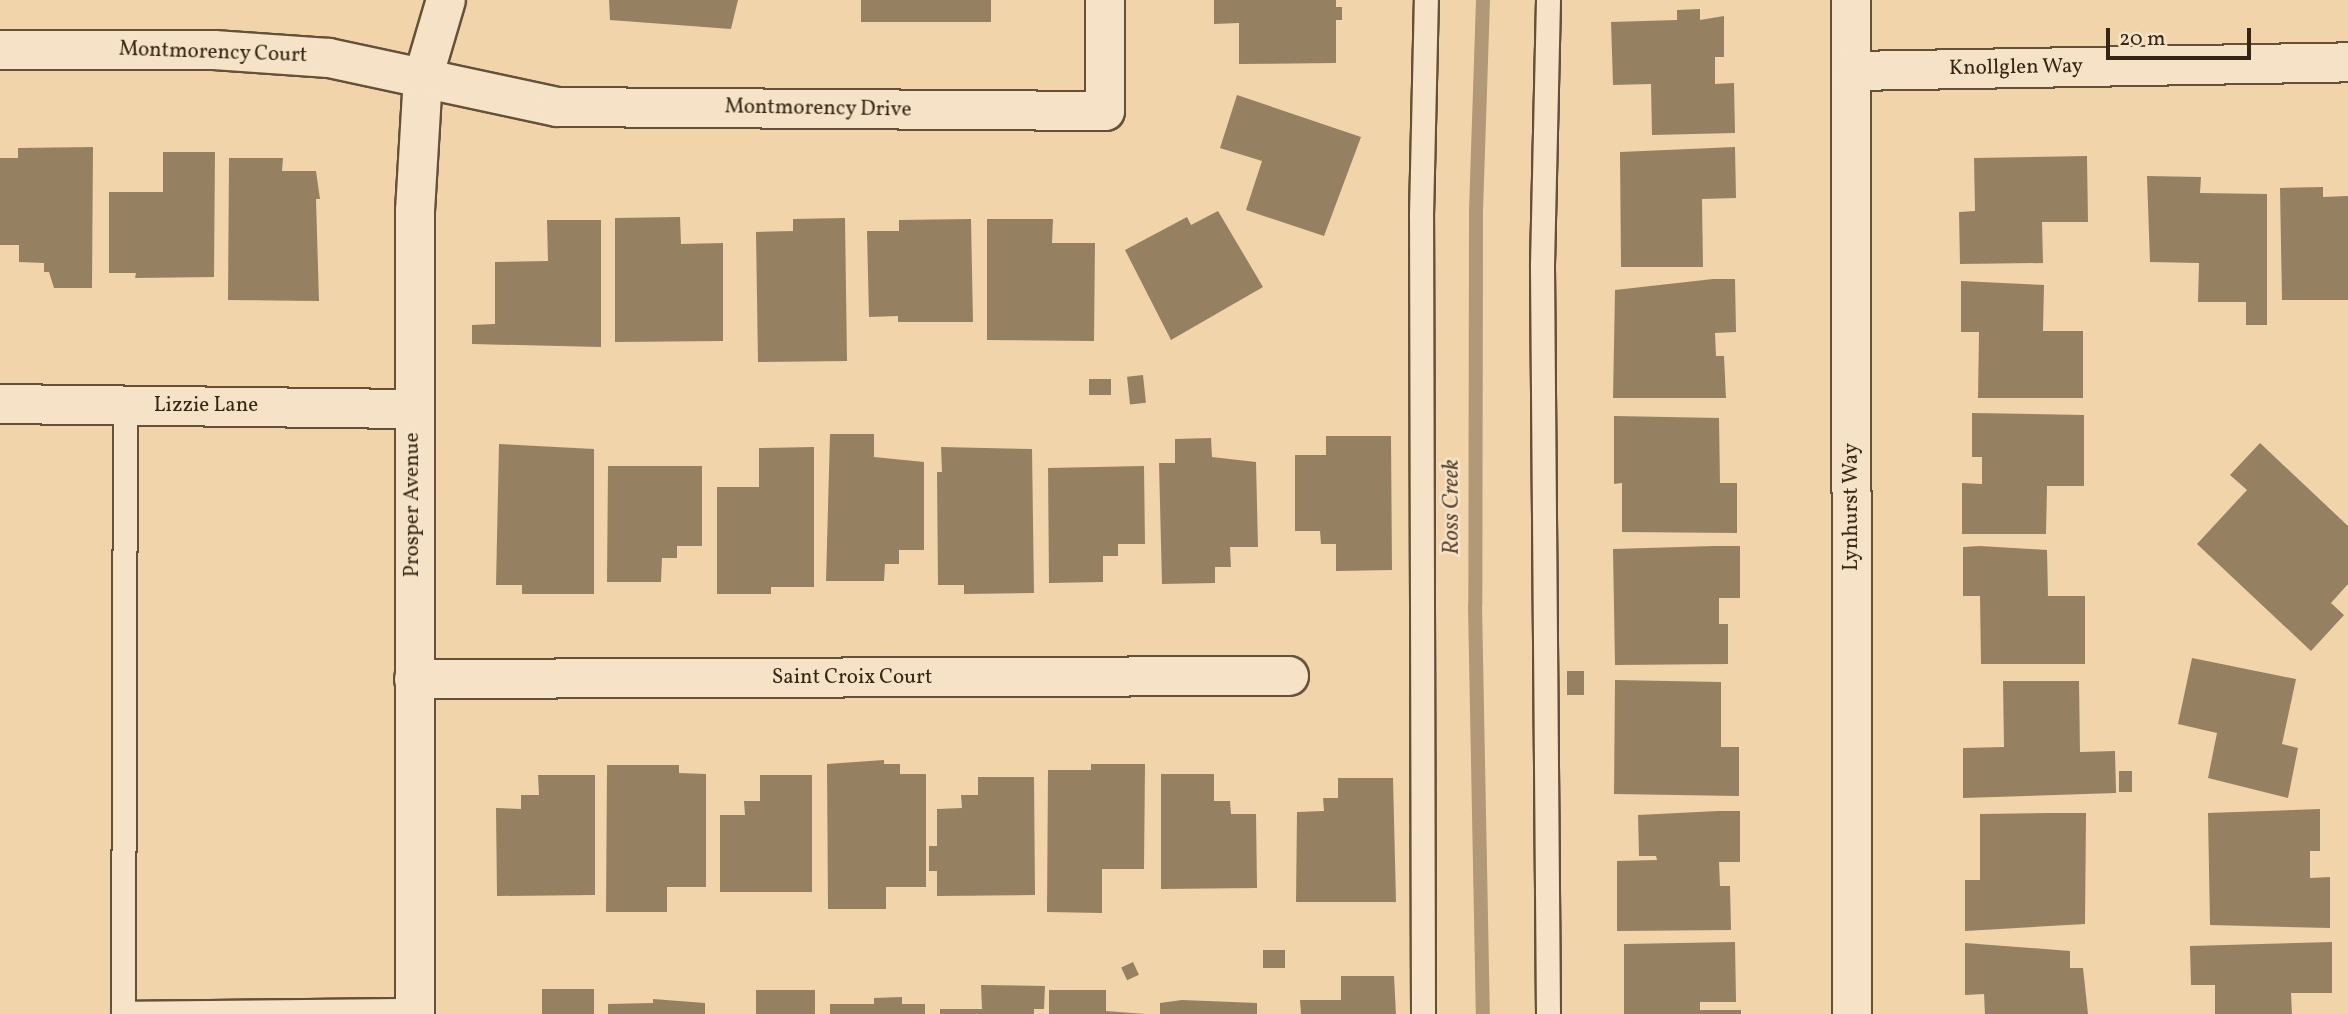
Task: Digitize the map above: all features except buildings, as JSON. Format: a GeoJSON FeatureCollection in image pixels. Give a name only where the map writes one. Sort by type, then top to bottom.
{"type":"FeatureCollection","features":[{"type":"Feature","properties":{"kind":"street","name":"Prosper Avenue"},"geometry":{"type":"LineString","coordinates":[[415,1012],[412,409],[415,211],[423,78],[446,0]]}},
{"type":"Feature","properties":{"kind":"street","name":"Montmorency Drive"},"geometry":{"type":"LineString","coordinates":[[423,78],[557,107],[1105,111],[1105,0]]}},
{"type":"Feature","properties":{"kind":"street","name":"Lynhurst Way"},"geometry":{"type":"LineString","coordinates":[[1852,0],[1852,1014]]}},
{"type":"Feature","properties":{"kind":"street","name":"Montmorency Court"},"geometry":{"type":"LineString","coordinates":[[0,50],[291,55],[329,58],[423,78]]}},
{"type":"Feature","properties":{"kind":"street","name":"Knollglen Way"},"geometry":{"type":"LineString","coordinates":[[1853,71],[2348,62]]}},
{"type":"Feature","properties":{"kind":"street","name":"Lizzie Lane"},"geometry":{"type":"LineString","coordinates":[[0,404],[412,409]]}},
{"type":"Feature","properties":{"kind":"street","name":"Saint Croix Court"},"geometry":{"type":"LineString","coordinates":[[414,679],[1289,676]]}},
{"type":"Feature","properties":{"kind":"lane"},"geometry":{"type":"LineString","coordinates":[[1423,1014],[1421,242],[1426,0]]}},
{"type":"Feature","properties":{"kind":"lane"},"geometry":{"type":"LineString","coordinates":[[1548,0],[1542,267],[1548,1014]]}},
{"type":"Feature","properties":{"kind":"lane"},"geometry":{"type":"LineString","coordinates":[[125,406],[123,1013],[415,1012]]}},
{"type":"Feature","properties":{"kind":"waterway","name":"Ross Creek"},"geometry":{"type":"LineString","coordinates":[[1483,0],[1476,214],[1475,605],[1483,1014]]}}]}
